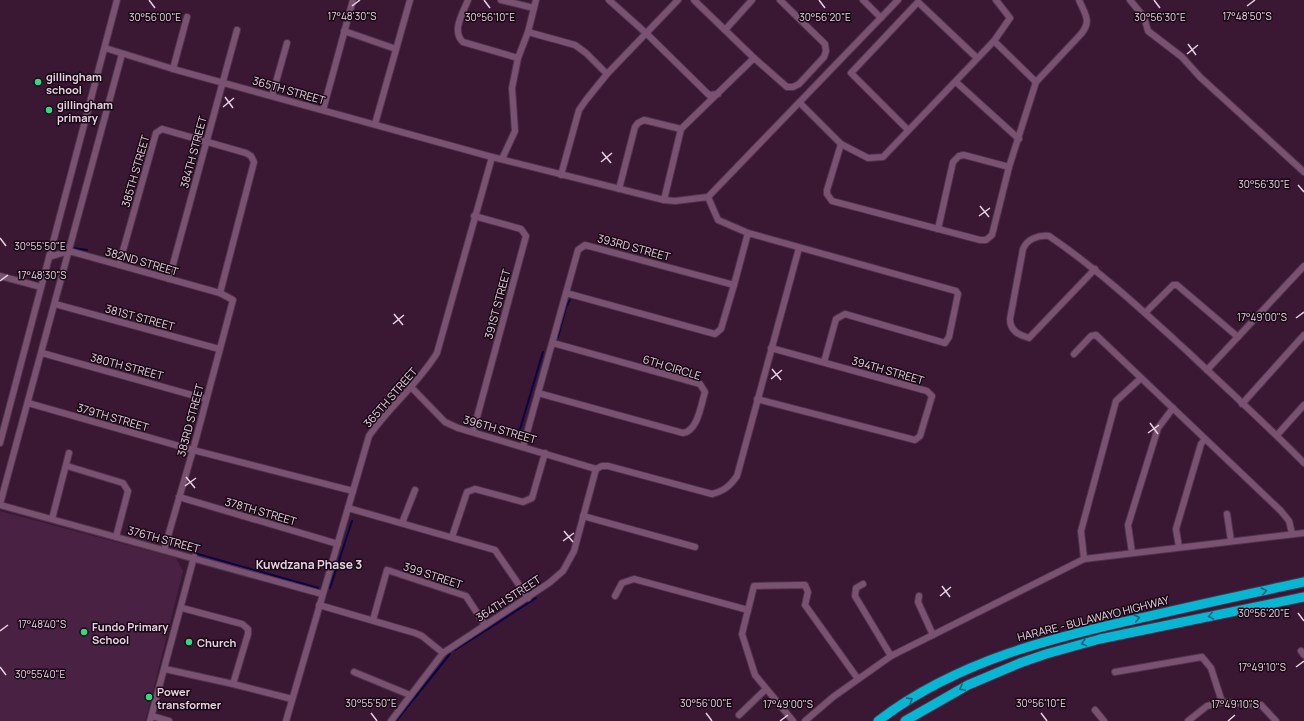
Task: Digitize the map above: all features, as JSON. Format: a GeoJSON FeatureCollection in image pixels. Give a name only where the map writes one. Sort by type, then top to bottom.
{"type":"FeatureCollection","features":[{"type":"Feature","properties":{"kind":"highway","name":"HARARE - BULAWAYO HIGHWAY"},"geometry":{"type":"LineString","coordinates":[[878,721],[891,711],[942,682],[1016,649],[1092,628],[1304,582]]}},
{"type":"Feature","properties":{"kind":"highway","name":"HARARE - BULAWAYO HIGHWAY"},"geometry":{"type":"LineString","coordinates":[[905,721],[968,685],[1020,663],[1046,654],[1100,639],[1304,596]]}},
{"type":"Feature","properties":{"kind":"street"},"geometry":{"type":"LineString","coordinates":[[0,443],[117,0]]}},
{"type":"Feature","properties":{"kind":"street"},"geometry":{"type":"LineString","coordinates":[[323,110],[353,0]]}},
{"type":"Feature","properties":{"kind":"street"},"geometry":{"type":"LineString","coordinates":[[375,124],[410,0]]}},
{"type":"Feature","properties":{"kind":"street"},"geometry":{"type":"LineString","coordinates":[[468,0],[457,30],[460,39],[463,42],[518,58]]}},
{"type":"Feature","properties":{"kind":"street"},"geometry":{"type":"LineString","coordinates":[[501,0],[534,8]]}},
{"type":"Feature","properties":{"kind":"street"},"geometry":{"type":"LineString","coordinates":[[502,159],[515,131],[512,88],[518,58],[528,32],[536,0]]}},
{"type":"Feature","properties":{"kind":"street"},"geometry":{"type":"LineString","coordinates":[[609,0],[647,34],[709,95],[718,94]]}},
{"type":"Feature","properties":{"kind":"street"},"geometry":{"type":"LineString","coordinates":[[561,175],[579,110],[607,74],[678,0]]}},
{"type":"Feature","properties":{"kind":"street"},"geometry":{"type":"LineString","coordinates":[[694,0],[754,58],[790,88],[799,84],[826,54],[825,44],[780,0]]}},
{"type":"Feature","properties":{"kind":"street"},"geometry":{"type":"LineString","coordinates":[[725,30],[752,0]]}},
{"type":"Feature","properties":{"kind":"street"},"geometry":{"type":"LineString","coordinates":[[863,0],[881,18]]}},
{"type":"Feature","properties":{"kind":"street"},"geometry":{"type":"LineString","coordinates":[[824,362],[836,319],[845,314],[945,343],[949,337],[958,294],[956,291],[748,233],[718,220],[708,197],[898,0]]}},
{"type":"Feature","properties":{"kind":"street"},"geometry":{"type":"LineString","coordinates":[[800,103],[841,144],[868,158],[883,157],[994,41],[1010,18],[996,0]]}},
{"type":"Feature","properties":{"kind":"street"},"geometry":{"type":"LineString","coordinates":[[841,144],[827,190],[827,194],[832,200],[980,240],[990,238],[1009,167],[1036,82],[1086,29],[1088,21],[1079,0]]}},
{"type":"Feature","properties":{"kind":"street"},"geometry":{"type":"LineString","coordinates":[[1130,0],[1144,17],[1148,31],[1182,57],[1200,77],[1304,172]]}},
{"type":"Feature","properties":{"kind":"street"},"geometry":{"type":"LineString","coordinates":[[908,130],[851,74],[918,2],[977,58]]}},
{"type":"Feature","properties":{"kind":"street"},"geometry":{"type":"LineString","coordinates":[[173,69],[187,17]]}},
{"type":"Feature","properties":{"kind":"street","name":"384TH STREET"},"geometry":{"type":"LineString","coordinates":[[169,279],[237,30]]}},
{"type":"Feature","properties":{"kind":"street"},"geometry":{"type":"LineString","coordinates":[[344,31],[396,48]]}},
{"type":"Feature","properties":{"kind":"street"},"geometry":{"type":"LineString","coordinates":[[528,32],[575,46],[586,53],[607,74]]}},
{"type":"Feature","properties":{"kind":"street"},"geometry":{"type":"LineString","coordinates":[[994,41],[1036,82]]}},
{"type":"Feature","properties":{"kind":"street"},"geometry":{"type":"LineString","coordinates":[[272,96],[287,43]]}},
{"type":"Feature","properties":{"kind":"street","name":"365TH STREET"},"geometry":{"type":"LineString","coordinates":[[105,48],[173,69],[561,175],[664,200],[683,200],[708,197]]}},
{"type":"Feature","properties":{"kind":"street"},"geometry":{"type":"LineString","coordinates":[[0,504],[70,251],[122,54]]}},
{"type":"Feature","properties":{"kind":"street"},"geometry":{"type":"LineString","coordinates":[[664,200],[681,129],[754,58]]}},
{"type":"Feature","properties":{"kind":"street"},"geometry":{"type":"LineString","coordinates":[[956,82],[1019,139]]}},
{"type":"Feature","properties":{"kind":"street"},"geometry":{"type":"LineString","coordinates":[[619,189],[635,127],[638,123],[644,120],[681,129]]}},
{"type":"Feature","properties":{"kind":"street","name":"385TH STREET"},"geometry":{"type":"LineString","coordinates":[[119,265],[157,131],[162,129],[206,142]]}},
{"type":"Feature","properties":{"kind":"street"},"geometry":{"type":"LineString","coordinates":[[206,142],[246,153],[251,156],[254,162],[220,293]]}},
{"type":"Feature","properties":{"kind":"street"},"geometry":{"type":"LineString","coordinates":[[938,229],[955,158],[964,155],[1009,167]]}},
{"type":"Feature","properties":{"kind":"street","name":"365TH STREET"},"geometry":{"type":"LineString","coordinates":[[286,721],[369,436],[380,421],[429,366],[437,353],[474,216],[492,156]]}},
{"type":"Feature","properties":{"kind":"street","name":"391ST STREET"},"geometry":{"type":"LineString","coordinates":[[473,432],[526,236],[522,229],[474,216]]}},
{"type":"Feature","properties":{"kind":"street"},"geometry":{"type":"LineString","coordinates":[[566,293],[715,334],[721,329],[748,233]]}},
{"type":"Feature","properties":{"kind":"street"},"geometry":{"type":"LineString","coordinates":[[1094,269],[1028,338],[1017,334],[1012,327],[1010,319],[1023,249],[1028,242],[1037,237],[1049,236],[1094,269],[1145,313],[1277,435],[1304,463]]}},
{"type":"Feature","properties":{"kind":"street","name":"393RD STREET"},"geometry":{"type":"LineString","coordinates":[[523,447],[578,250],[587,245],[734,285]]}},
{"type":"Feature","properties":{"kind":"street"},"geometry":{"type":"LineString","coordinates":[[596,469],[602,466],[608,466],[712,494],[724,490],[737,476],[799,248]]}},
{"type":"Feature","properties":{"kind":"street"},"geometry":{"type":"LineString","coordinates":[[49,257],[70,251]]}},
{"type":"Feature","properties":{"kind":"street","name":"382ND STREET"},"geometry":{"type":"LineString","coordinates":[[70,251],[220,293],[229,297]]}},
{"type":"Feature","properties":{"kind":"street"},"geometry":{"type":"LineString","coordinates":[[1207,370],[1304,266]]}},
{"type":"Feature","properties":{"kind":"street"},"geometry":{"type":"LineString","coordinates":[[0,276],[41,287]]}},
{"type":"Feature","properties":{"kind":"street"},"geometry":{"type":"LineString","coordinates":[[1145,313],[1173,285],[1177,285],[1238,337]]}},
{"type":"Feature","properties":{"kind":"street","name":"383RD STREET"},"geometry":{"type":"LineString","coordinates":[[164,550],[233,302],[229,297]]}},
{"type":"Feature","properties":{"kind":"street","name":"381ST STREET"},"geometry":{"type":"LineString","coordinates":[[55,304],[219,349]]}},
{"type":"Feature","properties":{"kind":"street"},"geometry":{"type":"LineString","coordinates":[[1074,354],[1091,336],[1096,335],[1281,510],[1288,521],[1292,533]]}},
{"type":"Feature","properties":{"kind":"street"},"geometry":{"type":"LineString","coordinates":[[1242,404],[1304,335]]}},
{"type":"Feature","properties":{"kind":"street","name":"6TH CIRCLE"},"geometry":{"type":"LineString","coordinates":[[538,393],[683,433],[689,432],[694,427],[705,392],[700,384],[553,343]]}},
{"type":"Feature","properties":{"kind":"street","name":"394TH STREET"},"geometry":{"type":"LineString","coordinates":[[757,399],[914,440],[918,439],[932,396],[927,391],[771,348]]}},
{"type":"Feature","properties":{"kind":"street","name":"380TH STREET"},"geometry":{"type":"LineString","coordinates":[[42,353],[206,399]]}},
{"type":"Feature","properties":{"kind":"street"},"geometry":{"type":"LineString","coordinates":[[1084,559],[1081,531],[1116,401],[1141,378]]}},
{"type":"Feature","properties":{"kind":"street","name":"396TH STREET"},"geometry":{"type":"LineString","coordinates":[[411,387],[446,422],[458,428],[596,469]]}},
{"type":"Feature","properties":{"kind":"street","name":"379TH STREET"},"geometry":{"type":"LineString","coordinates":[[28,403],[193,450],[353,491]]}},
{"type":"Feature","properties":{"kind":"street"},"geometry":{"type":"LineString","coordinates":[[1277,435],[1304,405]]}},
{"type":"Feature","properties":{"kind":"street"},"geometry":{"type":"LineString","coordinates":[[1132,553],[1128,525],[1158,428],[1173,408]]}},
{"type":"Feature","properties":{"kind":"street"},"geometry":{"type":"LineString","coordinates":[[1179,547],[1176,529],[1201,444],[1205,439]]}},
{"type":"Feature","properties":{"kind":"street"},"geometry":{"type":"LineString","coordinates":[[52,519],[67,466],[69,453]]}},
{"type":"Feature","properties":{"kind":"street"},"geometry":{"type":"LineString","coordinates":[[452,537],[467,492],[471,489],[475,488],[524,502],[532,498],[545,453]]}},
{"type":"Feature","properties":{"kind":"street"},"geometry":{"type":"LineString","coordinates":[[67,466],[126,485],[128,492],[116,537]]}},
{"type":"Feature","properties":{"kind":"street","name":"364TH STREET"},"geometry":{"type":"LineString","coordinates":[[391,721],[443,653],[528,598],[563,571],[574,551],[596,469]]}},
{"type":"Feature","properties":{"kind":"street"},"geometry":{"type":"LineString","coordinates":[[402,523],[415,490]]}},
{"type":"Feature","properties":{"kind":"street","name":"378TH STREET"},"geometry":{"type":"LineString","coordinates":[[179,497],[338,544]]}},
{"type":"Feature","properties":{"kind":"street","name":"376TH STREET"},"geometry":{"type":"LineString","coordinates":[[0,504],[322,594]]}},
{"type":"Feature","properties":{"kind":"street"},"geometry":{"type":"LineString","coordinates":[[348,508],[452,537],[497,552],[528,598]]}},
{"type":"Feature","properties":{"kind":"street"},"geometry":{"type":"LineString","coordinates":[[1227,514],[1231,541]]}},
{"type":"Feature","properties":{"kind":"street"},"geometry":{"type":"LineString","coordinates":[[583,516],[695,547]]}},
{"type":"Feature","properties":{"kind":"street"},"geometry":{"type":"LineString","coordinates":[[805,721],[833,697],[891,656],[1084,559],[1292,533],[1304,533]]}},
{"type":"Feature","properties":{"kind":"street"},"geometry":{"type":"LineString","coordinates":[[169,721],[151,719],[182,608],[194,557]]}},
{"type":"Feature","properties":{"kind":"street","name":"399 STREET"},"geometry":{"type":"LineString","coordinates":[[373,620],[387,570],[463,595],[468,599],[485,625]]}},
{"type":"Feature","properties":{"kind":"street"},"geometry":{"type":"LineString","coordinates":[[615,596],[622,583],[634,579],[748,610]]}},
{"type":"Feature","properties":{"kind":"street"},"geometry":{"type":"LineString","coordinates":[[863,584],[856,588],[855,596],[891,656]]}},
{"type":"Feature","properties":{"kind":"street"},"geometry":{"type":"LineString","coordinates":[[793,721],[755,675],[742,634],[754,586],[805,585],[808,592],[805,605],[858,679]]}},
{"type":"Feature","properties":{"kind":"street"},"geometry":{"type":"LineString","coordinates":[[919,596],[918,602],[933,635]]}},
{"type":"Feature","properties":{"kind":"street"},"geometry":{"type":"LineString","coordinates":[[319,606],[373,620],[422,636],[443,653]]}},
{"type":"Feature","properties":{"kind":"street"},"geometry":{"type":"LineString","coordinates":[[182,608],[242,624],[248,629],[248,634],[233,684]]}},
{"type":"Feature","properties":{"kind":"street"},"geometry":{"type":"LineString","coordinates":[[1115,672],[1202,658],[1211,668],[1222,702]]}},
{"type":"Feature","properties":{"kind":"street"},"geometry":{"type":"LineString","coordinates":[[165,668],[292,699]]}},
{"type":"Feature","properties":{"kind":"street"},"geometry":{"type":"LineString","coordinates":[[354,672],[410,695]]}},
{"type":"Feature","properties":{"kind":"street"},"geometry":{"type":"LineString","coordinates":[[739,715],[766,689]]}},
{"type":"Feature","properties":{"kind":"street"},"geometry":{"type":"LineString","coordinates":[[1188,721],[1208,706],[1222,702],[1261,705],[1276,721]]}},
{"type":"Feature","properties":{"kind":"street"},"geometry":{"type":"LineString","coordinates":[[1095,710],[1104,721]]}},
{"type":"Feature","properties":{"kind":"shaded area","name":"Fundo Primary School"},"geometry":{"type":"Polygon","coordinates":[[[0,511],[176,558],[183,571],[152,695],[148,694],[147,699],[151,700],[145,721],[0,721],[0,511]]]}},
{"type":"Feature","properties":{"kind":"waterway"},"geometry":{"type":"LineString","coordinates":[[73,248],[87,250]]}},
{"type":"Feature","properties":{"kind":"waterway"},"geometry":{"type":"LineString","coordinates":[[558,337],[566,307],[570,300]]}},
{"type":"Feature","properties":{"kind":"waterway"},"geometry":{"type":"LineString","coordinates":[[517,439],[543,352]]}},
{"type":"Feature","properties":{"kind":"waterway"},"geometry":{"type":"LineString","coordinates":[[330,588],[352,521]]}},
{"type":"Feature","properties":{"kind":"waterway"},"geometry":{"type":"LineString","coordinates":[[198,554],[318,588]]}},
{"type":"Feature","properties":{"kind":"waterway"},"geometry":{"type":"LineString","coordinates":[[455,650],[536,598]]}},
{"type":"Feature","properties":{"kind":"waterway"},"geometry":{"type":"LineString","coordinates":[[396,721],[450,654]]}},
{"type":"Feature","properties":{"kind":"place","name":"gillingham school"},"geometry":{"type":"Point","coordinates":[38,82]}},
{"type":"Feature","properties":{"kind":"place","name":"gillingham primary"},"geometry":{"type":"Point","coordinates":[49,110]}},
{"type":"Feature","properties":{"kind":"place","name":"Fundo Primary School"},"geometry":{"type":"Point","coordinates":[84,632]}},
{"type":"Feature","properties":{"kind":"place","name":"Church"},"geometry":{"type":"Point","coordinates":[189,642]}},
{"type":"Feature","properties":{"kind":"place","name":"Power transformer"},"geometry":{"type":"Point","coordinates":[149,697]}},
{"type":"Feature","properties":{"kind":"district","name":"Kuwdzana Phase 3"},"geometry":{"type":"Point","coordinates":[309,564]}}]}
